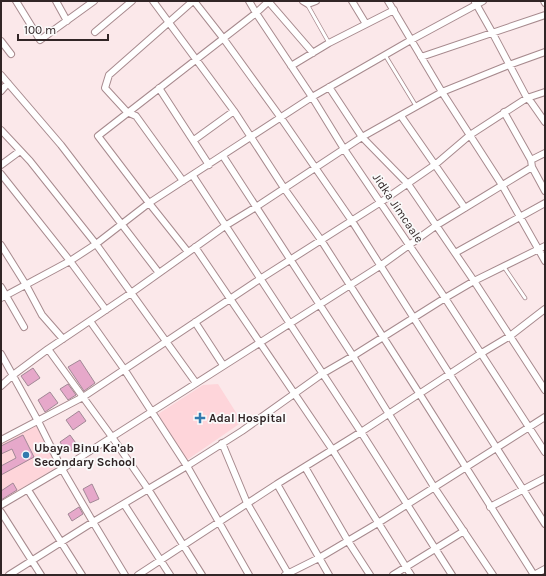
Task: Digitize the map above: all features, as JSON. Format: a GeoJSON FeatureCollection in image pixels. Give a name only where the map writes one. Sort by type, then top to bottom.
{"type":"FeatureCollection","features":[{"type":"Feature","properties":{"kind":"street"},"geometry":{"type":"LineString","coordinates":[[16,1],[40,40],[94,1]]}},
{"type":"Feature","properties":{"kind":"street"},"geometry":{"type":"LineString","coordinates":[[56,1],[67,21]]}},
{"type":"Feature","properties":{"kind":"street"},"geometry":{"type":"LineString","coordinates":[[95,32],[132,1]]}},
{"type":"Feature","properties":{"kind":"street"},"geometry":{"type":"LineString","coordinates":[[153,1],[234,111],[284,188],[321,240],[534,575],[545,569]]}},
{"type":"Feature","properties":{"kind":"street"},"geometry":{"type":"LineString","coordinates":[[183,181],[136,116],[127,112],[105,88],[109,75],[168,22],[194,1],[281,118],[314,168],[352,221],[545,524]]}},
{"type":"Feature","properties":{"kind":"street","name":"Jidka Jimcaale"},"geometry":{"type":"LineString","coordinates":[[249,1],[344,149],[445,298],[545,452]]}},
{"type":"Feature","properties":{"kind":"street"},"geometry":{"type":"LineString","coordinates":[[188,252],[98,136],[127,112],[256,14],[269,1],[313,53]]}},
{"type":"Feature","properties":{"kind":"street"},"geometry":{"type":"LineString","coordinates":[[305,2],[313,3],[316,1]]}},
{"type":"Feature","properties":{"kind":"street"},"geometry":{"type":"LineString","coordinates":[[352,1],[366,24]]}},
{"type":"Feature","properties":{"kind":"street"},"geometry":{"type":"LineString","coordinates":[[388,1],[442,92],[502,184],[520,217],[542,248],[545,261]]}},
{"type":"Feature","properties":{"kind":"street"},"geometry":{"type":"LineString","coordinates":[[4,297],[70,261],[96,244],[149,203],[193,176],[312,97],[475,3],[483,1]]}},
{"type":"Feature","properties":{"kind":"street"},"geometry":{"type":"LineString","coordinates":[[475,3],[492,32],[526,98],[531,102],[545,122]]}},
{"type":"Feature","properties":{"kind":"street"},"geometry":{"type":"LineString","coordinates":[[291,66],[329,43],[394,10]]}},
{"type":"Feature","properties":{"kind":"street"},"geometry":{"type":"LineString","coordinates":[[421,57],[545,15]]}},
{"type":"Feature","properties":{"kind":"street"},"geometry":{"type":"LineString","coordinates":[[1,41],[11,54]]}},
{"type":"Feature","properties":{"kind":"street"},"geometry":{"type":"LineString","coordinates":[[1,386],[13,375],[48,349],[225,226],[362,137],[442,92],[545,52]]}},
{"type":"Feature","properties":{"kind":"street"},"geometry":{"type":"LineString","coordinates":[[1,75],[62,146],[159,273]]}},
{"type":"Feature","properties":{"kind":"street"},"geometry":{"type":"LineString","coordinates":[[1,91],[8,84]]}},
{"type":"Feature","properties":{"kind":"street"},"geometry":{"type":"LineString","coordinates":[[329,87],[362,137],[408,184],[456,253],[545,390]]}},
{"type":"Feature","properties":{"kind":"street"},"geometry":{"type":"LineString","coordinates":[[159,88],[209,165]]}},
{"type":"Feature","properties":{"kind":"street"},"geometry":{"type":"LineString","coordinates":[[1,440],[83,397],[260,279],[408,184],[436,164],[470,135],[504,112],[526,98],[545,92]]}},
{"type":"Feature","properties":{"kind":"street"},"geometry":{"type":"LineString","coordinates":[[194,140],[234,111]]}},
{"type":"Feature","properties":{"kind":"street"},"geometry":{"type":"LineString","coordinates":[[504,112],[545,190]]}},
{"type":"Feature","properties":{"kind":"street"},"geometry":{"type":"LineString","coordinates":[[401,116],[436,164],[465,208]]}},
{"type":"Feature","properties":{"kind":"street"},"geometry":{"type":"LineString","coordinates":[[1,130],[30,161],[96,244],[196,383]]}},
{"type":"Feature","properties":{"kind":"street"},"geometry":{"type":"LineString","coordinates":[[1,165],[20,151]]}},
{"type":"Feature","properties":{"kind":"street"},"geometry":{"type":"LineString","coordinates":[[1,505],[62,469],[380,266],[437,225],[532,164],[545,153]]}},
{"type":"Feature","properties":{"kind":"street"},"geometry":{"type":"LineString","coordinates":[[223,156],[389,412],[434,487],[493,575]]}},
{"type":"Feature","properties":{"kind":"street"},"geometry":{"type":"LineString","coordinates":[[1,174],[70,261],[106,310]]}},
{"type":"Feature","properties":{"kind":"street"},"geometry":{"type":"LineString","coordinates":[[193,176],[361,432],[452,575]]}},
{"type":"Feature","properties":{"kind":"street"},"geometry":{"type":"LineString","coordinates":[[456,253],[545,203]]}},
{"type":"Feature","properties":{"kind":"street"},"geometry":{"type":"LineString","coordinates":[[1,244],[42,315],[63,339]]}},
{"type":"Feature","properties":{"kind":"street"},"geometry":{"type":"LineString","coordinates":[[195,247],[293,394],[332,449],[410,575]]}},
{"type":"Feature","properties":{"kind":"street"},"geometry":{"type":"LineString","coordinates":[[9,575],[62,543],[93,522],[187,466],[242,431],[322,374],[445,298],[474,281],[542,248]]}},
{"type":"Feature","properties":{"kind":"street"},"geometry":{"type":"LineString","coordinates":[[1,287],[4,297],[24,327]]}},
{"type":"Feature","properties":{"kind":"street"},"geometry":{"type":"LineString","coordinates":[[138,575],[247,503],[510,336],[545,309]]}},
{"type":"Feature","properties":{"kind":"street"},"geometry":{"type":"LineString","coordinates":[[90,321],[124,369],[187,466],[249,575]]}},
{"type":"Feature","properties":{"kind":"street"},"geometry":{"type":"LineString","coordinates":[[195,322],[223,366]]}},
{"type":"Feature","properties":{"kind":"street"},"geometry":{"type":"LineString","coordinates":[[48,349],[112,437],[184,545],[202,575]]}},
{"type":"Feature","properties":{"kind":"street"},"geometry":{"type":"LineString","coordinates":[[1,354],[38,421],[62,469],[125,575]]}},
{"type":"Feature","properties":{"kind":"street"},"geometry":{"type":"LineString","coordinates":[[222,443],[247,503],[287,574],[319,558],[378,523],[545,417]]}},
{"type":"Feature","properties":{"kind":"street"},"geometry":{"type":"LineString","coordinates":[[305,467],[348,541],[370,575]]}},
{"type":"Feature","properties":{"kind":"street"},"geometry":{"type":"LineString","coordinates":[[490,507],[545,478]]}},
{"type":"Feature","properties":{"kind":"street"},"geometry":{"type":"LineString","coordinates":[[277,484],[329,575]]}},
{"type":"Feature","properties":{"kind":"street"},"geometry":{"type":"LineString","coordinates":[[28,490],[82,575]]}},
{"type":"Feature","properties":{"kind":"street"},"geometry":{"type":"LineString","coordinates":[[124,504],[170,575]]}},
{"type":"Feature","properties":{"kind":"street"},"geometry":{"type":"LineString","coordinates":[[1,512],[42,575]]}},
{"type":"Feature","properties":{"kind":"street"},"geometry":{"type":"LineString","coordinates":[[393,575],[464,531]]}},
{"type":"Feature","properties":{"kind":"lane"},"geometry":{"type":"LineString","coordinates":[[305,2],[329,43]]}},
{"type":"Feature","properties":{"kind":"lane"},"geometry":{"type":"LineString","coordinates":[[385,55],[416,106]]}},
{"type":"Feature","properties":{"kind":"lane"},"geometry":{"type":"LineString","coordinates":[[504,267],[525,298]]}},
{"type":"Feature","properties":{"kind":"shaded area","name":"Adal Hospital"},"geometry":{"type":"Polygon","coordinates":[[[218,384],[242,422],[187,460],[158,414],[203,385],[218,384]]]}},
{"type":"Feature","properties":{"kind":"shaded area","name":"Ubaya Binu Ka'ab Secondary School"},"geometry":{"type":"Polygon","coordinates":[[[36,426],[57,467],[1,501],[1,443],[36,426]]]}},
{"type":"Feature","properties":{"kind":"building"},"geometry":{"type":"Polygon","coordinates":[[[80,360],[95,383],[84,391],[68,367],[80,360]]]}},
{"type":"Feature","properties":{"kind":"building"},"geometry":{"type":"Polygon","coordinates":[[[33,368],[40,378],[28,386],[21,376],[33,368]]]}},
{"type":"Feature","properties":{"kind":"building"},"geometry":{"type":"Polygon","coordinates":[[[68,384],[76,395],[68,400],[60,389],[68,384]]]}},
{"type":"Feature","properties":{"kind":"building"},"geometry":{"type":"Polygon","coordinates":[[[50,392],[58,403],[45,412],[38,400],[50,392]]]}},
{"type":"Feature","properties":{"kind":"building"},"geometry":{"type":"Polygon","coordinates":[[[79,411],[86,421],[73,430],[66,420],[79,411]]]}},
{"type":"Feature","properties":{"kind":"building"},"geometry":{"type":"Polygon","coordinates":[[[23,435],[34,457],[1,475],[1,466],[16,458],[12,449],[1,454],[1,446],[23,435]]]}},
{"type":"Feature","properties":{"kind":"building"},"geometry":{"type":"Polygon","coordinates":[[[70,435],[78,446],[67,453],[60,442],[70,435]]]}},
{"type":"Feature","properties":{"kind":"building"},"geometry":{"type":"Polygon","coordinates":[[[13,483],[17,490],[1,500],[1,491],[13,483]]]}},
{"type":"Feature","properties":{"kind":"building"},"geometry":{"type":"Polygon","coordinates":[[[92,484],[99,499],[90,503],[83,489],[92,484]]]}},
{"type":"Feature","properties":{"kind":"building"},"geometry":{"type":"Polygon","coordinates":[[[79,507],[83,514],[72,521],[68,514],[79,507]]]}},
{"type":"Feature","properties":{"kind":"place","name":"Adal Hospital"},"geometry":{"type":"Point","coordinates":[200,418]}},
{"type":"Feature","properties":{"kind":"place","name":"Ubaya Binu Ka'ab Secondary School"},"geometry":{"type":"Point","coordinates":[26,455]}}]}
